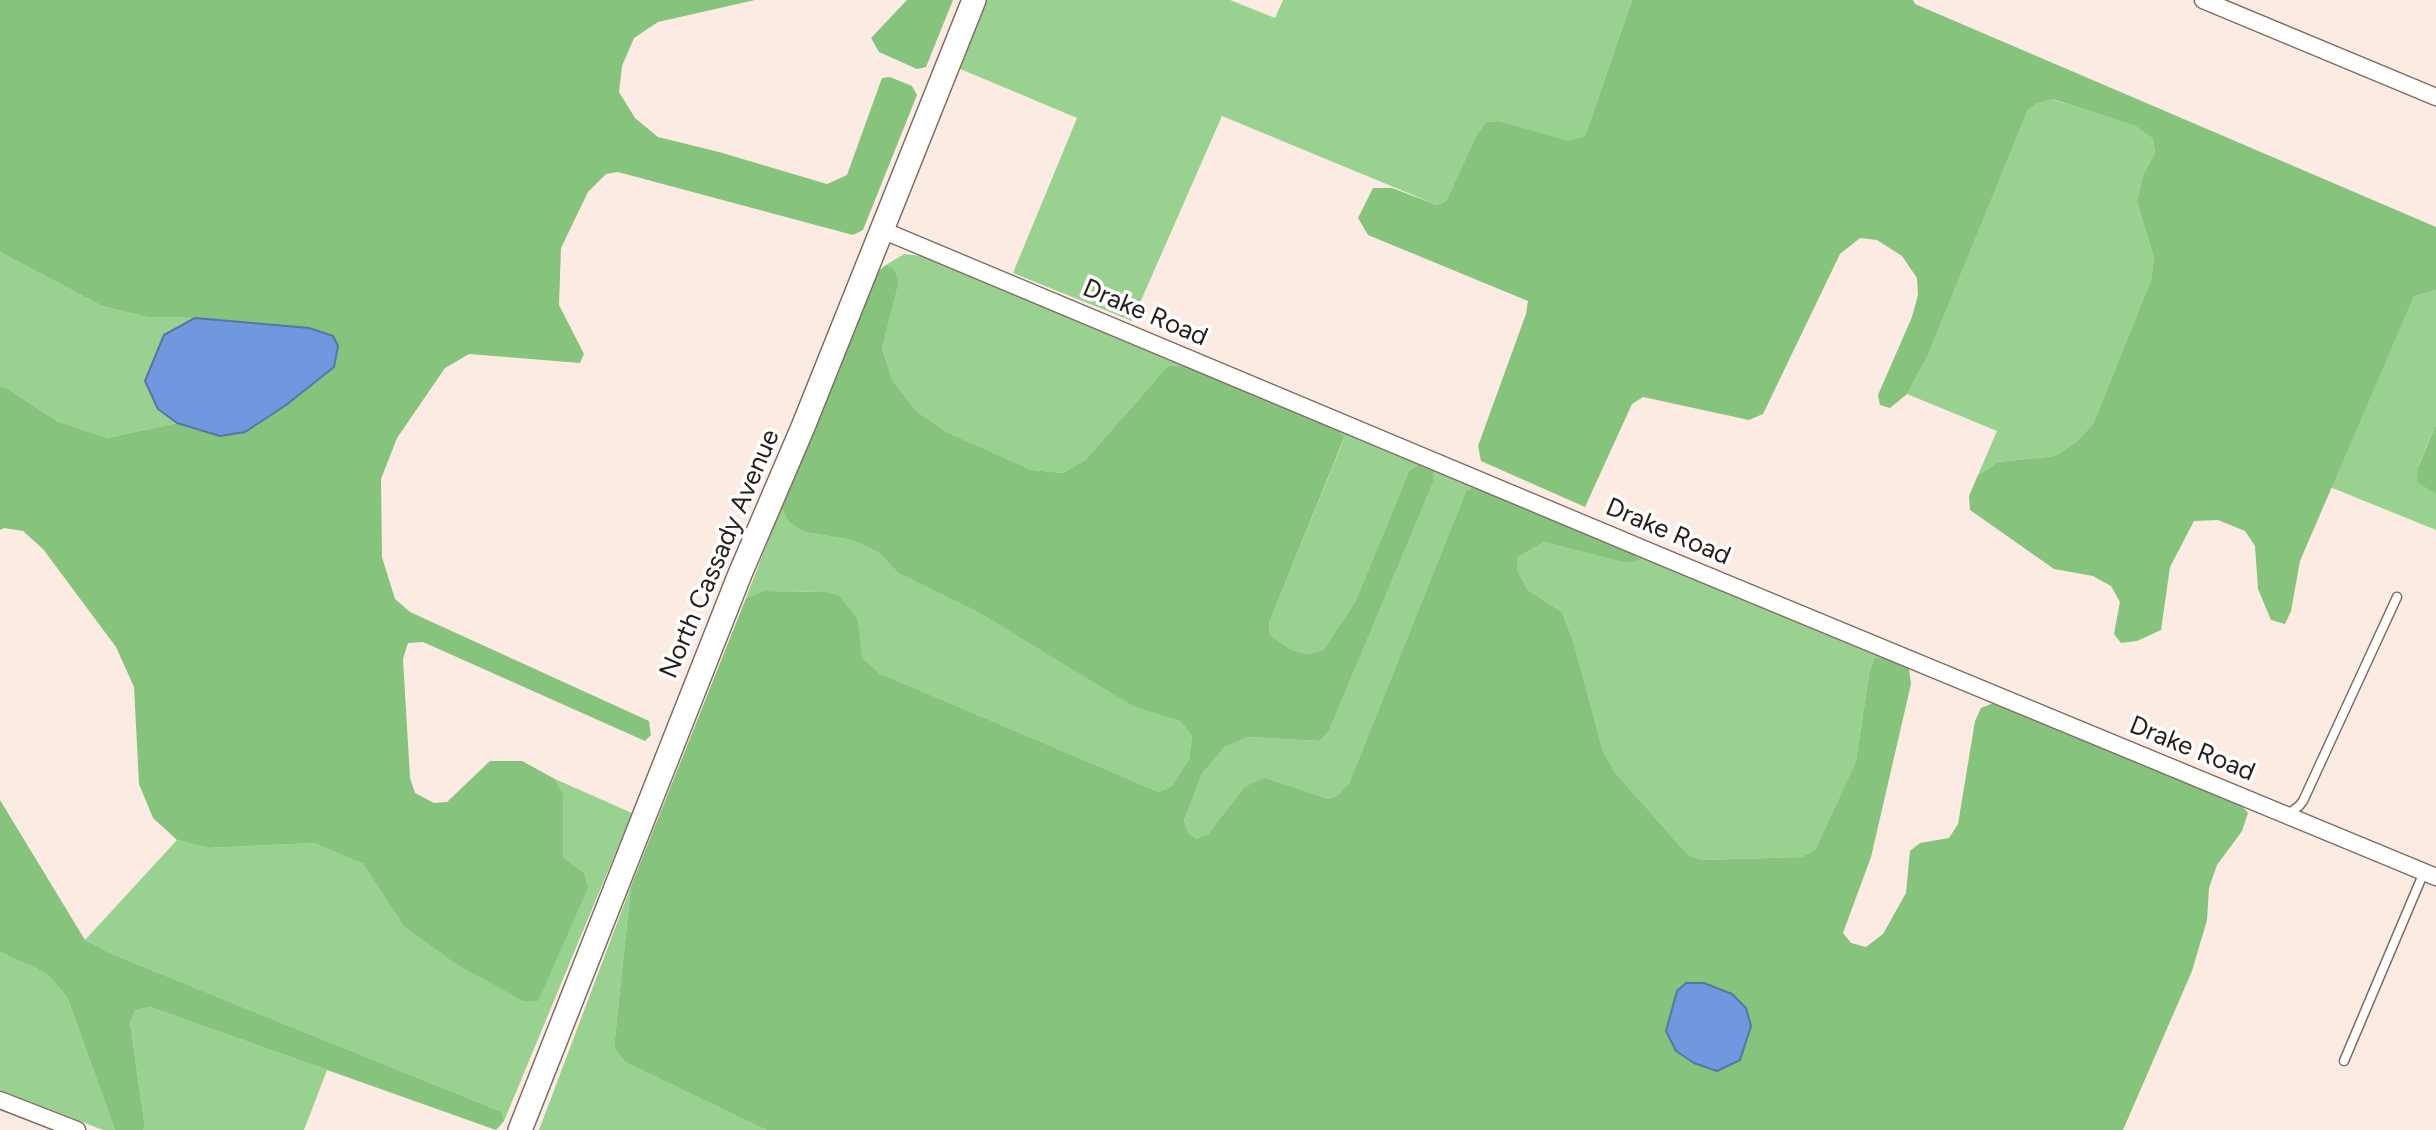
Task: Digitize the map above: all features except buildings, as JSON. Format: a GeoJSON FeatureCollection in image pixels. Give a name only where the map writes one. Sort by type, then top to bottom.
{"type":"FeatureCollection","features":[{"type":"Feature","properties":{"kind":"main road","name":"North Cassady Avenue"},"geometry":{"type":"LineString","coordinates":[[520,1130],[740,574],[803,427],[974,0]]}},
{"type":"Feature","properties":{"kind":"street"},"geometry":{"type":"LineString","coordinates":[[2203,0],[2436,97]]}},
{"type":"Feature","properties":{"kind":"street","name":"Drake Road"},"geometry":{"type":"LineString","coordinates":[[883,230],[1677,563],[2430,874]]}},
{"type":"Feature","properties":{"kind":"street"},"geometry":{"type":"LineString","coordinates":[[0,1100],[77,1130]]}},
{"type":"Feature","properties":{"kind":"lane"},"geometry":{"type":"LineString","coordinates":[[2287,815],[2303,801],[2397,597]]}},
{"type":"Feature","properties":{"kind":"lane"},"geometry":{"type":"LineString","coordinates":[[2344,1061],[2430,874]]}},
{"type":"Feature","properties":{"kind":"green space"},"geometry":{"type":"Polygon","coordinates":[[[0,0],[755,0],[658,22],[634,38],[622,66],[619,92],[635,118],[658,137],[827,184],[847,175],[882,78],[890,77],[912,86],[917,95],[863,230],[853,235],[618,172],[606,174],[588,192],[561,248],[559,305],[584,354],[580,363],[469,354],[445,368],[397,438],[381,479],[382,557],[395,599],[410,612],[649,721],[651,735],[645,741],[423,642],[408,643],[403,659],[410,778],[415,793],[434,803],[447,802],[490,761],[522,761],[555,779],[563,794],[563,857],[584,873],[588,888],[538,1001],[524,1001],[456,964],[403,925],[363,864],[314,843],[208,848],[177,840],[153,818],[139,784],[134,687],[116,647],[43,549],[23,531],[4,528],[0,530],[0,386],[57,421],[107,438],[177,423],[220,436],[245,432],[286,405],[334,367],[195,318],[147,317],[102,306],[0,252],[0,0]]]}},
{"type":"Feature","properties":{"kind":"green space"},"geometry":{"type":"Polygon","coordinates":[[[907,0],[953,0],[926,67],[917,69],[879,52],[871,38],[907,0]]]}},
{"type":"Feature","properties":{"kind":"green space"},"geometry":{"type":"Polygon","coordinates":[[[986,0],[1230,0],[1275,18],[1283,0],[1632,0],[1585,136],[1568,142],[1499,121],[1486,122],[1477,134],[1446,201],[1437,205],[1222,116],[1132,321],[1013,273],[1077,118],[958,68],[986,0]]]}},
{"type":"Feature","properties":{"kind":"green space"},"geometry":{"type":"Polygon","coordinates":[[[1632,0],[1913,0],[1915,4],[2436,227],[2436,290],[2414,296],[2300,561],[2291,611],[2285,624],[2271,620],[2258,589],[2255,546],[2245,531],[2218,520],[2194,521],[2170,567],[2161,630],[2137,641],[2121,643],[2114,634],[2120,602],[2111,586],[2093,576],[2054,569],[1970,510],[1969,496],[1978,475],[1998,462],[2055,456],[2076,442],[2093,424],[2151,280],[2154,258],[2137,202],[2143,175],[2155,153],[2153,139],[2136,126],[2053,99],[2038,103],[2028,110],[1928,355],[1907,394],[1890,408],[1880,405],[1878,395],[1912,317],[1918,295],[1917,278],[1902,256],[1877,240],[1860,238],[1840,254],[1763,414],[1749,420],[1643,397],[1632,404],[1585,507],[1481,461],[1478,446],[1526,314],[1528,301],[1368,235],[1358,218],[1373,188],[1392,188],[1437,205],[1446,201],[1477,134],[1486,122],[1499,121],[1568,141],[1585,136],[1632,0]]]}},
{"type":"Feature","properties":{"kind":"green space"},"geometry":{"type":"Polygon","coordinates":[[[2052,99],[2137,126],[2153,139],[2155,153],[2143,175],[2137,202],[2154,258],[2151,280],[2093,424],[2076,442],[2055,456],[1998,462],[1978,475],[1997,431],[1907,394],[1928,355],[2028,110],[2038,103],[2052,99]]]}},
{"type":"Feature","properties":{"kind":"green space"},"geometry":{"type":"Polygon","coordinates":[[[0,252],[102,306],[147,317],[195,318],[164,335],[158,409],[177,423],[107,438],[57,421],[0,386],[0,252]]]}},
{"type":"Feature","properties":{"kind":"green space"},"geometry":{"type":"Polygon","coordinates":[[[904,254],[922,256],[1183,365],[1168,366],[1086,459],[1063,473],[1032,470],[947,432],[916,411],[893,381],[882,349],[899,282],[894,268],[886,265],[904,254]]]}},
{"type":"Feature","properties":{"kind":"green space"},"geometry":{"type":"Polygon","coordinates":[[[886,265],[894,268],[899,282],[882,349],[893,381],[916,411],[947,432],[1032,470],[1063,473],[1086,459],[1168,366],[1183,365],[1335,426],[1344,438],[1269,623],[1270,635],[1292,650],[1308,654],[1323,650],[1355,602],[1409,471],[1420,463],[1433,468],[1433,483],[1329,731],[1320,741],[1248,737],[1225,746],[1202,774],[1184,821],[1189,834],[1197,839],[1208,834],[1244,787],[1264,778],[1328,799],[1338,795],[1349,783],[1466,491],[1477,485],[1629,549],[1640,560],[1626,563],[1544,542],[1517,558],[1517,570],[1528,590],[1562,612],[1573,640],[1603,751],[1614,771],[1688,855],[1702,860],[1801,857],[1815,850],[1856,761],[1869,674],[1875,657],[1893,659],[1909,668],[1911,684],[1871,857],[1843,933],[1851,943],[1866,947],[1883,934],[1906,893],[1910,851],[1920,843],[1949,838],[1958,824],[1975,721],[1981,708],[1996,702],[2238,802],[2248,813],[2242,831],[2217,865],[2209,888],[2207,920],[2192,971],[2123,1130],[766,1130],[625,1062],[614,1047],[631,886],[746,598],[763,591],[827,592],[839,596],[858,620],[862,658],[879,673],[1159,792],[1172,786],[1189,759],[1192,736],[1180,721],[1133,706],[978,612],[899,573],[878,552],[852,540],[805,532],[789,523],[781,507],[876,273],[886,265]],[[1677,992],[1667,1031],[1740,1060],[1751,1026],[1677,992]]]}},
{"type":"Feature","properties":{"kind":"green space"},"geometry":{"type":"Polygon","coordinates":[[[2436,290],[2436,425],[2418,466],[2436,494],[2436,530],[2330,487],[2414,296],[2436,290]]]}},
{"type":"Feature","properties":{"kind":"green space"},"geometry":{"type":"Polygon","coordinates":[[[2436,425],[2436,494],[2417,482],[2418,467],[2436,425]]]}},
{"type":"Feature","properties":{"kind":"green space"},"geometry":{"type":"Polygon","coordinates":[[[1335,426],[1420,463],[1409,471],[1355,602],[1323,650],[1308,654],[1292,650],[1270,635],[1269,623],[1344,439],[1335,426]]]}},
{"type":"Feature","properties":{"kind":"green space"},"geometry":{"type":"Polygon","coordinates":[[[1433,468],[1477,485],[1466,491],[1349,783],[1338,795],[1328,799],[1264,779],[1244,787],[1208,834],[1197,839],[1189,834],[1184,821],[1202,774],[1225,745],[1248,737],[1320,741],[1329,731],[1433,483],[1433,468]]]}},
{"type":"Feature","properties":{"kind":"green space"},"geometry":{"type":"Polygon","coordinates":[[[781,507],[789,523],[805,532],[852,540],[878,552],[900,573],[978,612],[1133,705],[1180,721],[1192,736],[1189,759],[1172,786],[1159,792],[879,673],[861,658],[858,620],[827,592],[763,591],[746,598],[781,507]]]}},
{"type":"Feature","properties":{"kind":"green space"},"geometry":{"type":"Polygon","coordinates":[[[1544,542],[1626,563],[1639,559],[1629,549],[1893,659],[1875,657],[1869,674],[1856,761],[1815,850],[1801,857],[1702,860],[1688,855],[1614,771],[1603,751],[1573,640],[1562,612],[1528,590],[1517,570],[1517,558],[1544,542]]]}},
{"type":"Feature","properties":{"kind":"green space"},"geometry":{"type":"Polygon","coordinates":[[[555,779],[632,813],[504,1121],[502,1112],[114,955],[85,940],[177,840],[208,848],[314,843],[363,864],[403,925],[584,873],[563,857],[563,794],[555,779]]]}},
{"type":"Feature","properties":{"kind":"green space"},"geometry":{"type":"Polygon","coordinates":[[[0,800],[85,940],[114,955],[502,1112],[504,1121],[496,1130],[150,1007],[135,1010],[130,1022],[145,1128],[115,1130],[67,997],[46,973],[0,952],[0,800]]]}},
{"type":"Feature","properties":{"kind":"green space"},"geometry":{"type":"Polygon","coordinates":[[[631,886],[614,1047],[625,1062],[766,1130],[539,1130],[631,886]]]}},
{"type":"Feature","properties":{"kind":"green space"},"geometry":{"type":"Polygon","coordinates":[[[0,952],[46,973],[67,997],[115,1130],[103,1130],[0,1090],[0,952]]]}},
{"type":"Feature","properties":{"kind":"green space"},"geometry":{"type":"Polygon","coordinates":[[[150,1007],[327,1070],[304,1130],[143,1130],[145,1128],[130,1022],[134,1010],[150,1007]]]}},
{"type":"Feature","properties":{"kind":"water"},"geometry":{"type":"Polygon","coordinates":[[[195,318],[309,328],[333,336],[338,346],[334,367],[286,405],[245,432],[220,436],[177,423],[158,409],[145,381],[164,335],[195,318]]]}},
{"type":"Feature","properties":{"kind":"water"},"geometry":{"type":"Polygon","coordinates":[[[1686,983],[1704,983],[1732,994],[1746,1008],[1751,1026],[1740,1060],[1717,1071],[1694,1063],[1676,1051],[1666,1031],[1677,991],[1686,983]]]}}]}
